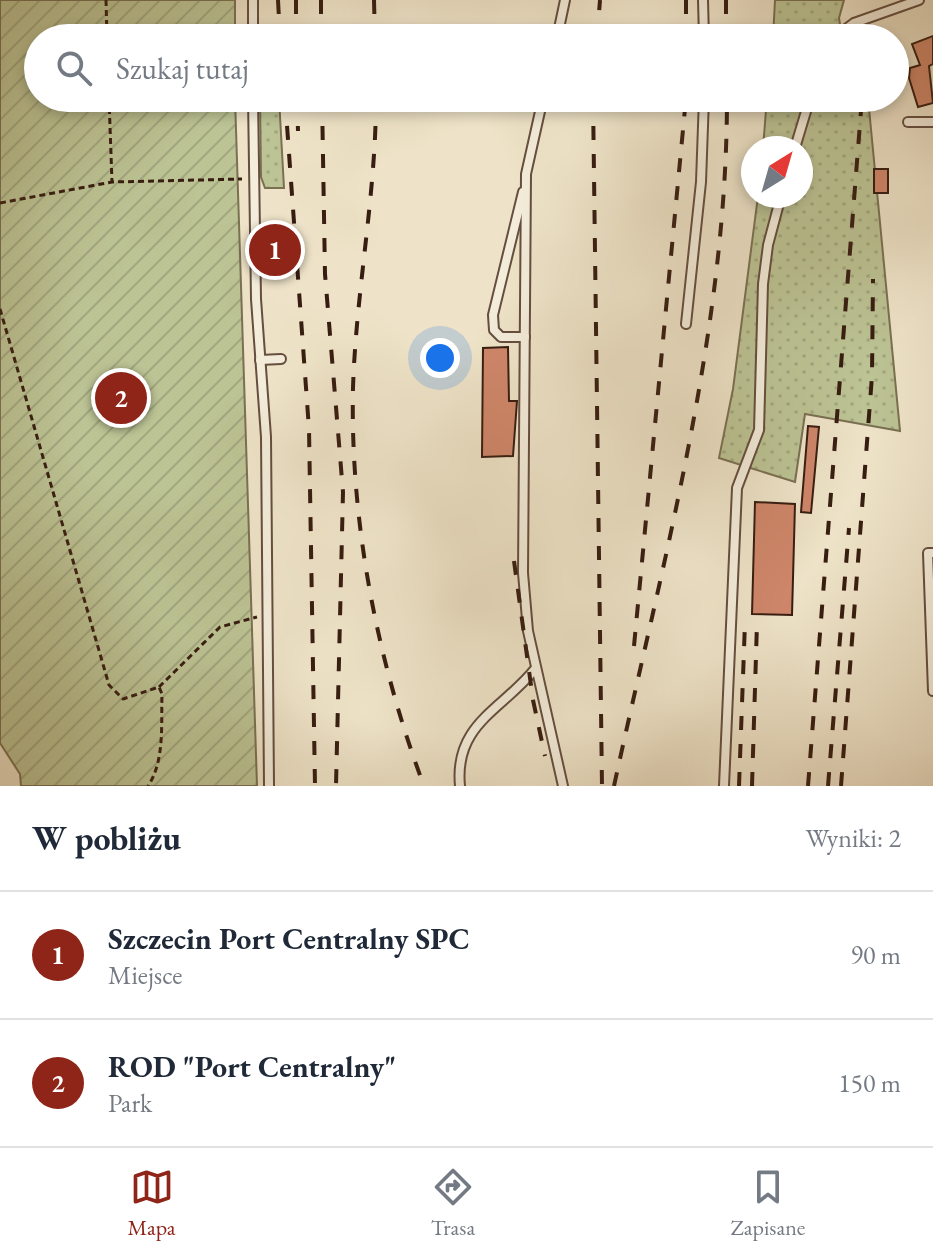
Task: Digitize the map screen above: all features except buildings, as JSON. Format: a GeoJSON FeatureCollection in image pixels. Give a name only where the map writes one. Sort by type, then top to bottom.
{"type":"FeatureCollection","features":[{"type":"Feature","properties":{"kind":"lane"},"geometry":{"type":"LineString","coordinates":[[253,0],[253,24]]}},
{"type":"Feature","properties":{"kind":"lane"},"geometry":{"type":"LineString","coordinates":[[560,24],[565,0]]}},
{"type":"Feature","properties":{"kind":"lane"},"geometry":{"type":"LineString","coordinates":[[703,0],[704,24]]}},
{"type":"Feature","properties":{"kind":"lane"},"geometry":{"type":"LineString","coordinates":[[853,24],[919,0]]}},
{"type":"Feature","properties":{"kind":"lane"},"geometry":{"type":"LineString","coordinates":[[253,112],[256,299],[266,437],[269,786]]}},
{"type":"Feature","properties":{"kind":"lane"},"geometry":{"type":"LineString","coordinates":[[525,337],[501,337],[494,330],[493,315],[540,112]]}},
{"type":"Feature","properties":{"kind":"lane"},"geometry":{"type":"LineString","coordinates":[[686,324],[701,182],[704,112]]}},
{"type":"Feature","properties":{"kind":"lane"},"geometry":{"type":"LineString","coordinates":[[799,136],[806,112]]}},
{"type":"Feature","properties":{"kind":"lane"},"geometry":{"type":"LineString","coordinates":[[908,122],[933,122]]}},
{"type":"Feature","properties":{"kind":"lane"},"geometry":{"type":"LineString","coordinates":[[526,182],[523,573],[535,669],[563,786]]}},
{"type":"Feature","properties":{"kind":"lane"},"geometry":{"type":"LineString","coordinates":[[724,786],[737,488],[759,430],[763,284],[768,245],[778,208]]}},
{"type":"Feature","properties":{"kind":"lane"},"geometry":{"type":"LineString","coordinates":[[260,360],[281,359]]}},
{"type":"Feature","properties":{"kind":"lane"},"geometry":{"type":"LineString","coordinates":[[933,553],[928,553],[933,691]]}},
{"type":"Feature","properties":{"kind":"lane"},"geometry":{"type":"LineString","coordinates":[[460,786],[460,756],[467,738],[535,669]]}},
{"type":"Feature","properties":{"kind":"path"},"geometry":{"type":"LineString","coordinates":[[106,0],[107,24]]}},
{"type":"Feature","properties":{"kind":"path"},"geometry":{"type":"LineString","coordinates":[[110,112],[112,182]]}},
{"type":"Feature","properties":{"kind":"path"},"geometry":{"type":"LineString","coordinates":[[0,203],[112,182],[235,179]]}},
{"type":"Feature","properties":{"kind":"path"},"geometry":{"type":"LineString","coordinates":[[0,309],[109,685],[123,699],[159,687],[220,627],[251,616]]}},
{"type":"Feature","properties":{"kind":"path"},"geometry":{"type":"LineString","coordinates":[[148,786],[155,776],[160,748],[159,687]]}},
{"type":"Feature","properties":{"kind":"green space"},"geometry":{"type":"Polygon","coordinates":[[[0,0],[235,0],[235,24],[24,24],[24,112],[235,112],[257,786],[21,786],[20,774],[0,743],[0,0]]]}},
{"type":"Feature","properties":{"kind":"green space"},"geometry":{"type":"Polygon","coordinates":[[[775,0],[844,0],[840,24],[774,24],[775,0]]]}},
{"type":"Feature","properties":{"kind":"green space"},"geometry":{"type":"Polygon","coordinates":[[[260,112],[280,112],[284,188],[265,188],[261,177],[260,112]]]}},
{"type":"Feature","properties":{"kind":"green space"},"geometry":{"type":"Polygon","coordinates":[[[766,112],[869,112],[900,431],[805,414],[795,482],[719,458],[733,389],[756,208],[813,208],[813,136],[764,136],[766,112]]]}},
{"type":"Feature","properties":{"kind":"railway"},"geometry":{"type":"LineString","coordinates":[[278,0],[279,24]]}},
{"type":"Feature","properties":{"kind":"railway"},"geometry":{"type":"LineString","coordinates":[[296,0],[296,24]]}},
{"type":"Feature","properties":{"kind":"railway"},"geometry":{"type":"LineString","coordinates":[[321,0],[321,24]]}},
{"type":"Feature","properties":{"kind":"railway"},"geometry":{"type":"LineString","coordinates":[[374,0],[375,24]]}},
{"type":"Feature","properties":{"kind":"railway"},"geometry":{"type":"LineString","coordinates":[[598,24],[600,0]]}},
{"type":"Feature","properties":{"kind":"railway"},"geometry":{"type":"LineString","coordinates":[[686,0],[686,24]]}},
{"type":"Feature","properties":{"kind":"railway"},"geometry":{"type":"LineString","coordinates":[[726,0],[726,24]]}},
{"type":"Feature","properties":{"kind":"railway"},"geometry":{"type":"LineString","coordinates":[[286,112],[309,429],[315,786]]}},
{"type":"Feature","properties":{"kind":"railway"},"geometry":{"type":"LineString","coordinates":[[297,112],[298,131]]}},
{"type":"Feature","properties":{"kind":"railway"},"geometry":{"type":"LineString","coordinates":[[322,112],[325,274],[343,492],[336,786]]}},
{"type":"Feature","properties":{"kind":"railway"},"geometry":{"type":"LineString","coordinates":[[376,112],[353,388],[356,489],[380,640],[407,739],[424,786]]}},
{"type":"Feature","properties":{"kind":"railway"},"geometry":{"type":"LineString","coordinates":[[593,112],[602,786]]}},
{"type":"Feature","properties":{"kind":"railway"},"geometry":{"type":"LineString","coordinates":[[634,646],[685,112]]}},
{"type":"Feature","properties":{"kind":"railway"},"geometry":{"type":"LineString","coordinates":[[614,786],[689,445],[704,358],[724,185],[727,112]]}},
{"type":"Feature","properties":{"kind":"railway"},"geometry":{"type":"LineString","coordinates":[[808,786],[861,112]]}},
{"type":"Feature","properties":{"kind":"railway"},"geometry":{"type":"LineString","coordinates":[[841,786],[872,376],[873,279]]}},
{"type":"Feature","properties":{"kind":"railway"},"geometry":{"type":"LineString","coordinates":[[828,786],[849,528]]}},
{"type":"Feature","properties":{"kind":"railway"},"geometry":{"type":"LineString","coordinates":[[514,561],[533,700],[545,756]]}},
{"type":"Feature","properties":{"kind":"railway"},"geometry":{"type":"LineString","coordinates":[[739,786],[745,622]]}},
{"type":"Feature","properties":{"kind":"railway"},"geometry":{"type":"LineString","coordinates":[[752,786],[757,623]]}},
{"type":"Feature","properties":{"kind":"place","name":"Szczecin Port Centralny SPC"},"geometry":{"type":"Point","coordinates":[275,250]}},
{"type":"Feature","properties":{"kind":"place","name":"ROD \"Port Centralny\""},"geometry":{"type":"Point","coordinates":[121,398]}}]}
